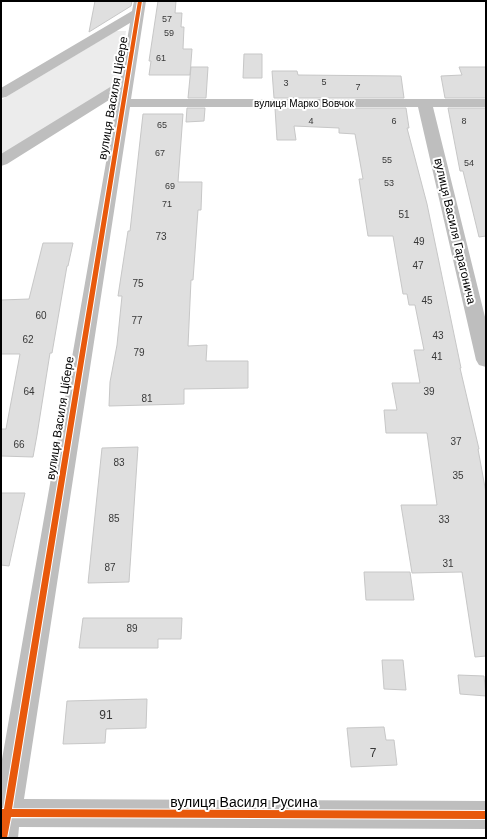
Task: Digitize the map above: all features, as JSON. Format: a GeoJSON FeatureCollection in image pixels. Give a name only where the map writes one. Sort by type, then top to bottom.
{"type":"FeatureCollection","features":[{"type":"Feature","properties":{"kind":"street","name":"вулиця Василя Цібере"},"geometry":{"type":"LineString","coordinates":[[4,821],[139,7]]}},
{"type":"Feature","properties":{"kind":"street"},"geometry":{"type":"LineString","coordinates":[[1,94],[139,7]]}},
{"type":"Feature","properties":{"kind":"street"},"geometry":{"type":"LineString","coordinates":[[1,161],[126,82]]}},
{"type":"Feature","properties":{"kind":"street","name":"вулиця Марко Вовчок"},"geometry":{"type":"LineString","coordinates":[[122,103],[486,103]]}},
{"type":"Feature","properties":{"kind":"street","name":"вулиця Василя Гарагонича"},"geometry":{"type":"LineString","coordinates":[[424,103],[486,360]]}},
{"type":"Feature","properties":{"kind":"street","name":"вулиця Василя Русина"},"geometry":{"type":"LineString","coordinates":[[4,821],[486,815]]}},
{"type":"Feature","properties":{"kind":"shaded area"},"geometry":{"type":"Polygon","coordinates":[[[116,31],[126,31],[118,85],[1,157],[1,100],[116,31]]]}},
{"type":"Feature","properties":{"kind":"building"},"geometry":{"type":"Polygon","coordinates":[[[95,1],[132,1],[131,6],[89,32],[95,1]]]}},
{"type":"Feature","properties":{"kind":"building"},"geometry":{"type":"Polygon","coordinates":[[[158,1],[176,1],[175,13],[182,13],[181,27],[184,27],[183,49],[192,49],[190,75],[149,75],[151,61],[149,61],[158,1]]]}},
{"type":"Feature","properties":{"kind":"building"},"geometry":{"type":"Polygon","coordinates":[[[244,54],[262,54],[262,78],[243,78],[244,54]]]}},
{"type":"Feature","properties":{"kind":"building"},"geometry":{"type":"Polygon","coordinates":[[[191,67],[208,67],[206,98],[188,98],[191,67]]]}},
{"type":"Feature","properties":{"kind":"building"},"geometry":{"type":"Polygon","coordinates":[[[459,67],[486,67],[486,98],[445,98],[441,76],[462,75],[459,67]]]}},
{"type":"Feature","properties":{"kind":"building"},"geometry":{"type":"Polygon","coordinates":[[[272,71],[297,71],[298,75],[401,76],[404,98],[274,98],[272,71]]]}},
{"type":"Feature","properties":{"kind":"building"},"geometry":{"type":"Polygon","coordinates":[[[187,108],[205,108],[204,121],[186,122],[187,108]]]}},
{"type":"Feature","properties":{"kind":"building"},"geometry":{"type":"Polygon","coordinates":[[[275,108],[406,108],[409,128],[407,128],[427,204],[460,368],[479,449],[486,493],[486,656],[475,657],[462,572],[412,573],[401,505],[437,505],[427,433],[386,433],[384,410],[397,410],[392,383],[420,383],[414,350],[424,350],[415,305],[409,305],[407,294],[403,294],[393,236],[368,236],[359,179],[363,179],[355,134],[339,133],[339,128],[294,126],[296,140],[277,140],[275,108]]]}},
{"type":"Feature","properties":{"kind":"building"},"geometry":{"type":"Polygon","coordinates":[[[448,108],[486,108],[486,236],[479,237],[463,171],[460,171],[448,108]]]}},
{"type":"Feature","properties":{"kind":"building"},"geometry":{"type":"Polygon","coordinates":[[[143,114],[183,114],[178,182],[202,182],[201,210],[198,210],[193,280],[191,280],[188,346],[207,345],[206,361],[248,361],[248,388],[184,389],[184,404],[109,406],[110,382],[117,345],[122,296],[118,296],[128,231],[130,231],[143,114]]]}},
{"type":"Feature","properties":{"kind":"building"},"geometry":{"type":"Polygon","coordinates":[[[43,243],[73,243],[67,266],[52,353],[50,353],[33,457],[1,456],[1,429],[6,429],[20,354],[1,354],[1,300],[29,299],[43,243]]]}},
{"type":"Feature","properties":{"kind":"building"},"geometry":{"type":"Polygon","coordinates":[[[138,447],[129,582],[88,583],[102,448],[138,447]]]}},
{"type":"Feature","properties":{"kind":"building"},"geometry":{"type":"Polygon","coordinates":[[[1,493],[25,493],[9,566],[1,565],[1,493]]]}},
{"type":"Feature","properties":{"kind":"building"},"geometry":{"type":"Polygon","coordinates":[[[364,572],[410,572],[414,600],[366,600],[364,572]]]}},
{"type":"Feature","properties":{"kind":"building"},"geometry":{"type":"Polygon","coordinates":[[[83,618],[182,618],[181,639],[158,639],[158,648],[79,648],[83,618]]]}},
{"type":"Feature","properties":{"kind":"building"},"geometry":{"type":"Polygon","coordinates":[[[382,660],[403,660],[406,690],[384,689],[382,660]]]}},
{"type":"Feature","properties":{"kind":"building"},"geometry":{"type":"Polygon","coordinates":[[[458,675],[484,676],[486,696],[460,694],[458,675]]]}},
{"type":"Feature","properties":{"kind":"building"},"geometry":{"type":"Polygon","coordinates":[[[147,699],[146,728],[106,729],[105,743],[63,744],[67,701],[147,699]]]}},
{"type":"Feature","properties":{"kind":"building"},"geometry":{"type":"Polygon","coordinates":[[[384,727],[386,740],[394,740],[397,765],[351,767],[347,728],[384,727]]]}},
{"type":"Feature","properties":{"kind":"cycle path"},"geometry":{"type":"LineString","coordinates":[[3,838],[140,1]]}},
{"type":"Feature","properties":{"kind":"cycle path"},"geometry":{"type":"LineString","coordinates":[[1,813],[486,815]]}}]}
